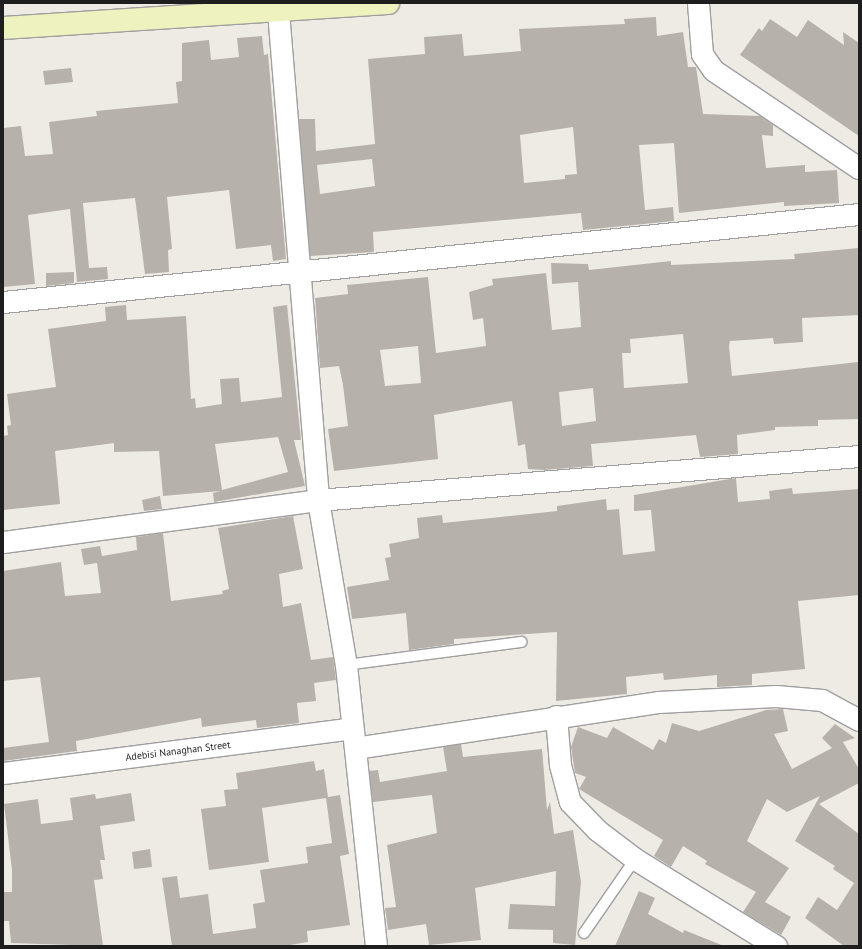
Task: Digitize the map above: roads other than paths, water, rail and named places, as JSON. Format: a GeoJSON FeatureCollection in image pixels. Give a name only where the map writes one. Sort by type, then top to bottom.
{"type":"FeatureCollection","features":[{"type":"Feature","properties":{"kind":"street"},"geometry":{"type":"LineString","coordinates":[[3,28],[215,8],[278,11],[388,3]]}},
{"type":"Feature","properties":{"kind":"street"},"geometry":{"type":"LineString","coordinates":[[698,3],[702,54],[713,70],[859,168]]}},
{"type":"Feature","properties":{"kind":"street"},"geometry":{"type":"LineString","coordinates":[[278,11],[318,500],[346,665],[376,946]]}},
{"type":"Feature","properties":{"kind":"street"},"geometry":{"type":"LineString","coordinates":[[3,302],[299,270],[859,214]]}},
{"type":"Feature","properties":{"kind":"street"},"geometry":{"type":"LineString","coordinates":[[3,542],[318,500],[859,456]]}},
{"type":"Feature","properties":{"kind":"street","name":"Adebisi Nanaghan Street"},"geometry":{"type":"LineString","coordinates":[[3,773],[556,716],[658,702],[800,696],[822,700],[859,720]]}},
{"type":"Feature","properties":{"kind":"street"},"geometry":{"type":"LineString","coordinates":[[556,716],[560,764],[570,802],[597,830],[635,860],[776,946]]}},
{"type":"Feature","properties":{"kind":"lane"},"geometry":{"type":"LineString","coordinates":[[346,665],[521,642]]}},
{"type":"Feature","properties":{"kind":"lane"},"geometry":{"type":"LineString","coordinates":[[584,933],[635,860]]}}]}
